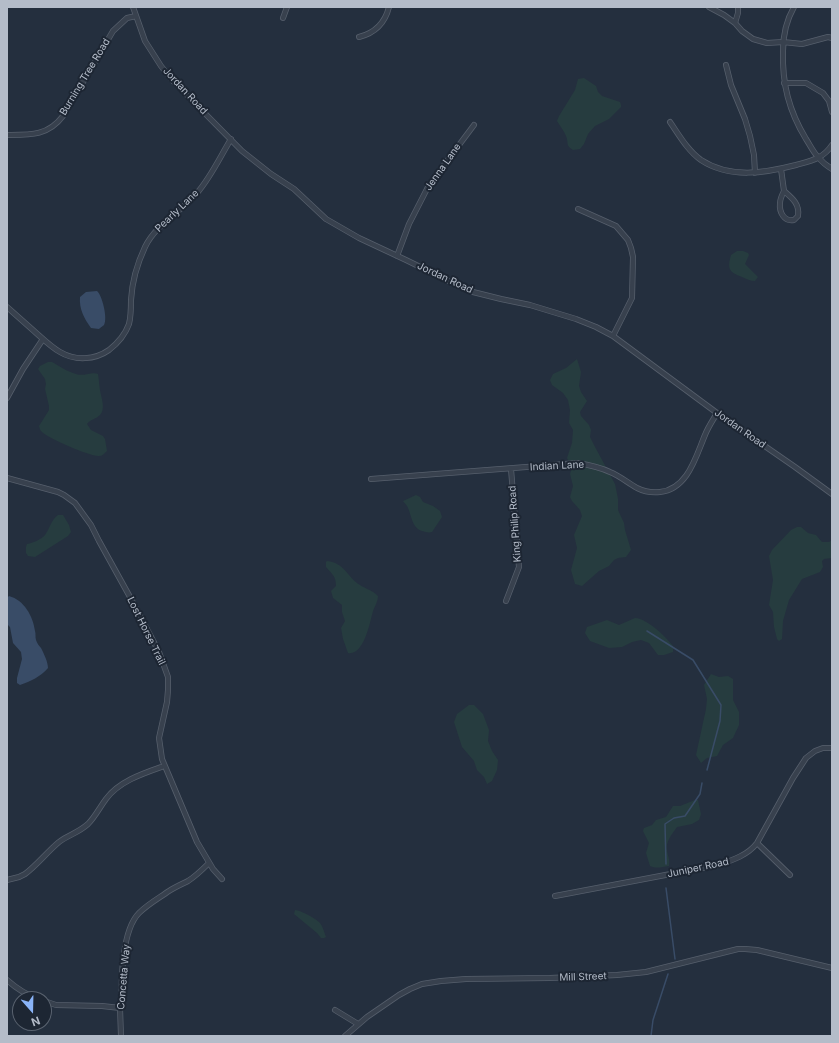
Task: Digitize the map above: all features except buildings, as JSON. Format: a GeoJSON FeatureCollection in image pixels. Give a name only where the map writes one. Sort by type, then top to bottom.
{"type":"FeatureCollection","features":[{"type":"Feature","properties":{"kind":"street","name":"Jordan Road"},"geometry":{"type":"LineString","coordinates":[[133,7],[145,41],[161,66],[178,86],[242,151],[271,174],[294,189],[326,219],[359,238],[473,292],[530,305],[576,319],[613,336],[717,413],[832,494]]}},
{"type":"Feature","properties":{"kind":"street"},"geometry":{"type":"LineString","coordinates":[[282,18],[287,7]]}},
{"type":"Feature","properties":{"kind":"street"},"geometry":{"type":"LineString","coordinates":[[359,37],[376,30],[383,22],[389,7]]}},
{"type":"Feature","properties":{"kind":"street"},"geometry":{"type":"LineString","coordinates":[[709,7],[724,15],[735,23],[742,31],[754,39],[767,43],[783,42],[802,44],[828,37],[832,38]]}},
{"type":"Feature","properties":{"kind":"street"},"geometry":{"type":"LineString","coordinates":[[735,23],[738,7]]}},
{"type":"Feature","properties":{"kind":"street"},"geometry":{"type":"LineString","coordinates":[[794,7],[785,28],[783,42],[782,66],[787,96],[796,121],[810,146],[818,158],[832,169]]}},
{"type":"Feature","properties":{"kind":"street","name":"Burning Tree Road"},"geometry":{"type":"LineString","coordinates":[[7,135],[29,135],[54,126],[63,116],[112,31],[128,18],[136,16]]}},
{"type":"Feature","properties":{"kind":"street"},"geometry":{"type":"LineString","coordinates":[[726,65],[731,85],[745,119],[750,136],[754,155],[755,173]]}},
{"type":"Feature","properties":{"kind":"street"},"geometry":{"type":"LineString","coordinates":[[784,82],[806,83],[823,93],[829,101],[832,112]]}},
{"type":"Feature","properties":{"kind":"street"},"geometry":{"type":"LineString","coordinates":[[670,122],[690,149],[701,160],[724,170],[738,172],[755,173],[780,169],[818,158],[824,155],[832,145]]}},
{"type":"Feature","properties":{"kind":"street","name":"Jenna Lane"},"geometry":{"type":"LineString","coordinates":[[397,256],[409,224],[429,185],[474,125]]}},
{"type":"Feature","properties":{"kind":"street","name":"Pearly Lane"},"geometry":{"type":"LineString","coordinates":[[7,307],[43,339],[60,352],[70,356],[92,358],[104,353],[119,342],[128,325],[131,314],[131,300],[136,270],[148,241],[161,226],[198,192],[231,139]]}},
{"type":"Feature","properties":{"kind":"street"},"geometry":{"type":"LineString","coordinates":[[780,169],[784,191],[780,202],[781,211],[786,219],[789,221],[794,220],[798,216],[799,212],[797,205],[793,198],[784,191]]}},
{"type":"Feature","properties":{"kind":"street"},"geometry":{"type":"LineString","coordinates":[[578,209],[616,226],[628,240],[631,248],[633,258],[632,298],[613,336]]}},
{"type":"Feature","properties":{"kind":"street"},"geometry":{"type":"LineString","coordinates":[[7,398],[23,369],[43,339]]}},
{"type":"Feature","properties":{"kind":"street","name":"Indian Lane"},"geometry":{"type":"LineString","coordinates":[[371,479],[578,463],[612,472],[637,488],[650,493],[663,492],[684,480],[717,413]]}},
{"type":"Feature","properties":{"kind":"street","name":"King Philip Road"},"geometry":{"type":"LineString","coordinates":[[506,602],[519,567],[511,469]]}},
{"type":"Feature","properties":{"kind":"street","name":"Lost Horse Trail"},"geometry":{"type":"LineString","coordinates":[[7,478],[58,492],[75,503],[91,525],[130,597],[159,652],[168,677],[167,702],[159,738],[164,766],[197,842],[213,869],[222,879]]}},
{"type":"Feature","properties":{"kind":"street","name":"Juniper Road"},"geometry":{"type":"LineString","coordinates":[[556,896],[718,865],[736,859],[758,843],[793,778],[806,758],[814,751],[823,748],[832,748]]}},
{"type":"Feature","properties":{"kind":"street"},"geometry":{"type":"LineString","coordinates":[[7,880],[25,874],[60,841],[77,832],[91,821],[106,798],[121,785],[137,776],[164,766]]}},
{"type":"Feature","properties":{"kind":"street"},"geometry":{"type":"LineString","coordinates":[[758,843],[790,875]]}},
{"type":"Feature","properties":{"kind":"street","name":"Concetta Way"},"geometry":{"type":"LineString","coordinates":[[121,1036],[120,1008],[122,1002],[121,992],[124,947],[131,924],[139,913],[149,904],[170,890],[188,881],[209,862]]}},
{"type":"Feature","properties":{"kind":"street","name":"Mill Street"},"geometry":{"type":"LineString","coordinates":[[345,1036],[358,1024],[399,995],[422,984],[442,981],[466,979],[550,978],[646,972],[725,952],[745,949],[757,950],[832,968]]}},
{"type":"Feature","properties":{"kind":"street"},"geometry":{"type":"LineString","coordinates":[[7,980],[22,991]]}},
{"type":"Feature","properties":{"kind":"street"},"geometry":{"type":"LineString","coordinates":[[52,1004],[120,1008]]}},
{"type":"Feature","properties":{"kind":"street"},"geometry":{"type":"LineString","coordinates":[[335,1010],[358,1024]]}},
{"type":"Feature","properties":{"kind":"green space"},"geometry":{"type":"Polygon","coordinates":[[[584,78],[596,86],[598,92],[602,96],[620,102],[621,107],[609,119],[595,126],[588,134],[580,149],[573,150],[568,145],[567,138],[557,121],[575,90],[578,79],[584,78]]]}},
{"type":"Feature","properties":{"kind":"green space"},"geometry":{"type":"Polygon","coordinates":[[[737,251],[748,253],[749,255],[745,264],[758,277],[755,281],[738,275],[730,269],[729,264],[731,255],[737,251]]]}},
{"type":"Feature","properties":{"kind":"green space"},"geometry":{"type":"Polygon","coordinates":[[[577,359],[581,372],[579,386],[587,401],[580,412],[581,416],[589,425],[591,430],[590,437],[615,484],[618,499],[618,510],[624,523],[631,550],[626,557],[614,560],[609,566],[599,571],[582,586],[575,584],[571,570],[577,548],[574,535],[582,516],[580,510],[570,497],[573,486],[570,474],[572,467],[567,458],[572,443],[573,430],[569,423],[570,410],[568,400],[563,393],[552,385],[550,380],[553,374],[566,368],[577,359]]]}},
{"type":"Feature","properties":{"kind":"green space"},"geometry":{"type":"Polygon","coordinates":[[[48,362],[52,362],[79,375],[93,373],[98,374],[103,410],[100,415],[87,424],[91,430],[103,436],[105,439],[107,451],[102,455],[94,456],[70,447],[46,435],[40,430],[39,426],[49,410],[49,406],[45,389],[45,379],[38,369],[40,366],[48,362]]]}},
{"type":"Feature","properties":{"kind":"green space"},"geometry":{"type":"Polygon","coordinates":[[[416,495],[420,497],[423,502],[440,511],[442,517],[432,532],[422,531],[416,527],[409,509],[403,501],[416,495]]]}},
{"type":"Feature","properties":{"kind":"green space"},"geometry":{"type":"Polygon","coordinates":[[[58,515],[63,515],[71,532],[68,536],[35,557],[28,556],[26,553],[27,544],[37,541],[44,536],[58,515]]]}},
{"type":"Feature","properties":{"kind":"green space"},"geometry":{"type":"Polygon","coordinates":[[[801,527],[808,533],[816,535],[822,542],[829,542],[832,540],[832,558],[824,559],[822,561],[823,567],[820,572],[802,579],[789,600],[783,621],[782,639],[779,641],[777,639],[774,627],[773,612],[769,605],[773,580],[769,556],[772,550],[791,530],[801,527]]]}},
{"type":"Feature","properties":{"kind":"green space"},"geometry":{"type":"Polygon","coordinates":[[[327,561],[338,564],[356,582],[374,592],[378,596],[368,630],[362,644],[354,653],[348,653],[343,639],[341,628],[345,621],[342,612],[342,605],[333,598],[331,591],[336,586],[336,583],[333,575],[326,567],[327,561]]]}},
{"type":"Feature","properties":{"kind":"green space"},"geometry":{"type":"Polygon","coordinates":[[[635,618],[645,621],[661,633],[673,646],[673,652],[658,655],[649,643],[641,640],[632,642],[622,647],[609,648],[590,641],[585,633],[587,627],[607,620],[619,625],[635,618]]]}},
{"type":"Feature","properties":{"kind":"green space"},"geometry":{"type":"Polygon","coordinates":[[[711,674],[719,677],[728,676],[733,679],[733,700],[739,712],[739,725],[733,738],[723,745],[717,756],[707,758],[701,763],[696,755],[706,709],[707,699],[704,685],[711,674]]]}},
{"type":"Feature","properties":{"kind":"green space"},"geometry":{"type":"Polygon","coordinates":[[[469,705],[474,705],[483,714],[489,730],[488,741],[498,760],[497,770],[492,781],[487,784],[484,777],[477,770],[474,761],[462,747],[454,722],[457,714],[469,705]]]}},
{"type":"Feature","properties":{"kind":"green space"},"geometry":{"type":"Polygon","coordinates":[[[698,800],[701,814],[699,820],[692,824],[677,827],[668,841],[667,847],[669,866],[657,868],[650,866],[646,853],[649,843],[643,831],[644,828],[652,825],[656,820],[666,817],[673,806],[680,806],[698,800]]]}},
{"type":"Feature","properties":{"kind":"green space"},"geometry":{"type":"Polygon","coordinates":[[[295,910],[307,914],[319,922],[326,937],[321,938],[294,914],[295,910]]]}},
{"type":"Feature","properties":{"kind":"water"},"geometry":{"type":"Polygon","coordinates":[[[97,291],[105,312],[104,325],[99,329],[91,328],[82,313],[80,306],[80,297],[86,292],[97,291]]]}},
{"type":"Feature","properties":{"kind":"water"},"geometry":{"type":"Polygon","coordinates":[[[9,596],[19,601],[30,614],[34,625],[37,643],[41,648],[48,666],[48,668],[39,676],[20,685],[17,683],[17,678],[22,659],[21,652],[13,643],[10,627],[7,624],[7,598],[9,596]]]}},
{"type":"Feature","properties":{"kind":"waterway"},"geometry":{"type":"LineString","coordinates":[[647,631],[693,660],[721,705],[720,721],[707,770]]}},
{"type":"Feature","properties":{"kind":"waterway"},"geometry":{"type":"LineString","coordinates":[[666,864],[665,824],[674,818],[685,816],[700,794],[702,783]]}},
{"type":"Feature","properties":{"kind":"waterway"},"geometry":{"type":"LineString","coordinates":[[666,888],[675,959]]}},
{"type":"Feature","properties":{"kind":"waterway"},"geometry":{"type":"LineString","coordinates":[[651,1036],[653,1020],[668,974]]}}]}
